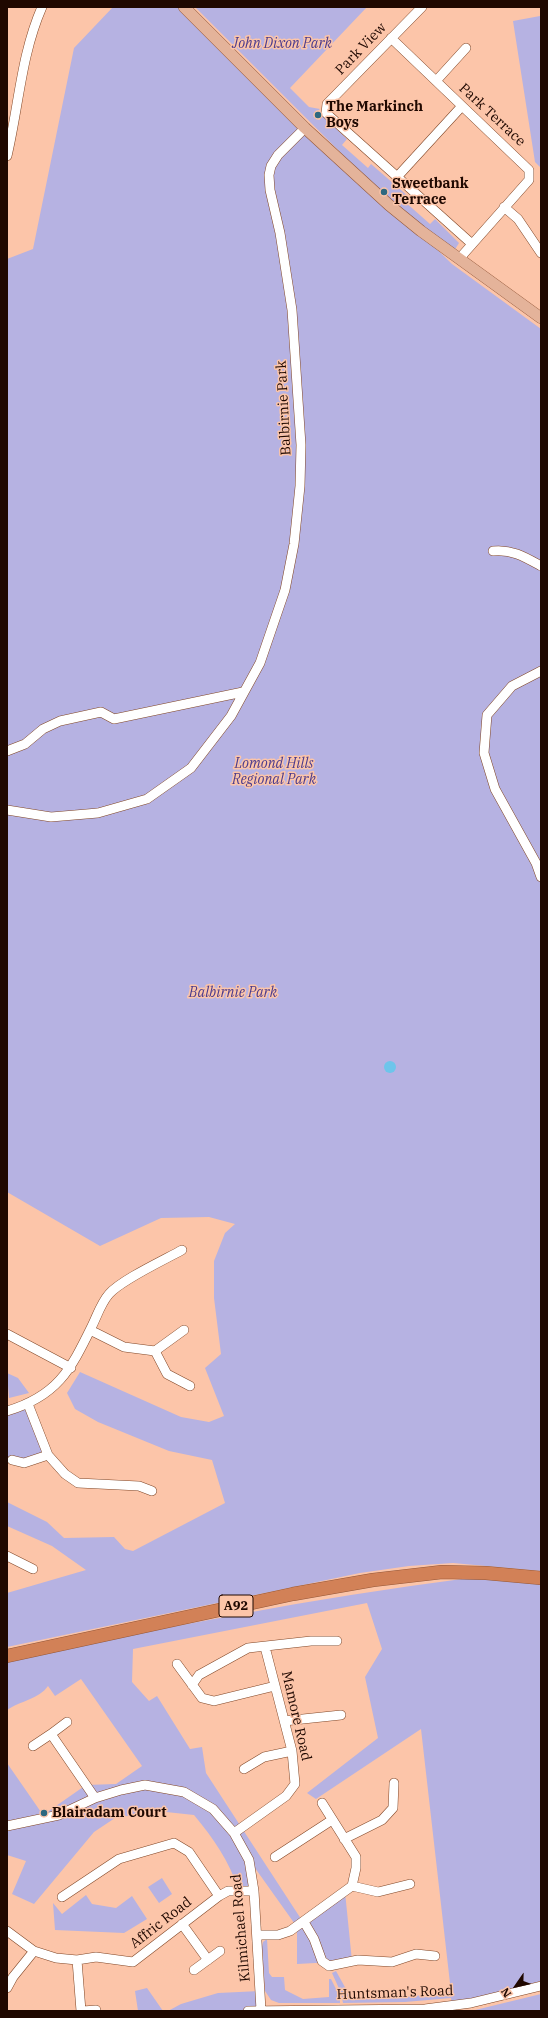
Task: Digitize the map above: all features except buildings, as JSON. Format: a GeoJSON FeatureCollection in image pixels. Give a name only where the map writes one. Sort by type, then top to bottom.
{"type":"FeatureCollection","features":[{"type":"Feature","properties":{"kind":"highway","name":"A92"},"geometry":{"type":"LineString","coordinates":[[7,1656],[293,1594],[380,1579],[442,1572],[486,1572],[541,1578]]}},
{"type":"Feature","properties":{"kind":"main road"},"geometry":{"type":"LineString","coordinates":[[184,7],[305,128],[389,205],[498,288],[541,318]]}},
{"type":"Feature","properties":{"kind":"street"},"geometry":{"type":"LineString","coordinates":[[7,156],[26,53],[32,31],[42,7]]}},
{"type":"Feature","properties":{"kind":"street","name":"Park View"},"geometry":{"type":"LineString","coordinates":[[397,177],[326,113],[327,104],[422,7]]}},
{"type":"Feature","properties":{"kind":"street","name":"Park Terrace"},"geometry":{"type":"LineString","coordinates":[[392,38],[529,170],[529,180],[504,207]]}},
{"type":"Feature","properties":{"kind":"street"},"geometry":{"type":"LineString","coordinates":[[436,81],[466,48]]}},
{"type":"Feature","properties":{"kind":"street"},"geometry":{"type":"LineString","coordinates":[[462,106],[397,177],[472,244]]}},
{"type":"Feature","properties":{"kind":"street","name":"Balbirnie Park"},"geometry":{"type":"LineString","coordinates":[[7,810],[51,817],[98,813],[147,799],[191,768],[231,716],[260,663],[285,590],[294,544],[300,486],[301,445],[292,310],[280,233],[270,190],[269,175],[271,166],[278,155],[305,128]]}},
{"type":"Feature","properties":{"kind":"street"},"geometry":{"type":"LineString","coordinates":[[459,259],[504,207],[518,220],[541,253]]}},
{"type":"Feature","properties":{"kind":"street"},"geometry":{"type":"LineString","coordinates":[[493,551],[505,550],[523,556],[541,566]]}},
{"type":"Feature","properties":{"kind":"street"},"geometry":{"type":"LineString","coordinates":[[541,671],[512,686],[486,715],[484,753],[495,789],[536,864],[541,877]]}},
{"type":"Feature","properties":{"kind":"street"},"geometry":{"type":"LineString","coordinates":[[7,751],[25,744],[43,729],[60,722],[101,712],[114,719],[243,692]]}},
{"type":"Feature","properties":{"kind":"street"},"geometry":{"type":"LineString","coordinates":[[7,1411],[28,1404],[54,1387],[70,1368],[110,1293],[182,1250]]}},
{"type":"Feature","properties":{"kind":"street"},"geometry":{"type":"LineString","coordinates":[[90,1330],[124,1347],[155,1351],[184,1330]]}},
{"type":"Feature","properties":{"kind":"street"},"geometry":{"type":"LineString","coordinates":[[7,1334],[70,1368]]}},
{"type":"Feature","properties":{"kind":"street"},"geometry":{"type":"LineString","coordinates":[[155,1351],[166,1374],[190,1386]]}},
{"type":"Feature","properties":{"kind":"street"},"geometry":{"type":"LineString","coordinates":[[28,1404],[48,1455],[65,1474],[78,1483],[139,1486],[152,1491]]}},
{"type":"Feature","properties":{"kind":"street"},"geometry":{"type":"LineString","coordinates":[[12,1460],[24,1463],[48,1455]]}},
{"type":"Feature","properties":{"kind":"street"},"geometry":{"type":"LineString","coordinates":[[7,1556],[32,1569]]}},
{"type":"Feature","properties":{"kind":"street"},"geometry":{"type":"LineString","coordinates":[[192,1685],[199,1675],[248,1648],[311,1641],[337,1641]]}},
{"type":"Feature","properties":{"kind":"street","name":"Mamore Road"},"geometry":{"type":"LineString","coordinates":[[234,1833],[286,1796],[295,1784],[292,1751],[265,1647]]}},
{"type":"Feature","properties":{"kind":"street"},"geometry":{"type":"LineString","coordinates":[[177,1664],[202,1698],[214,1700],[275,1686]]}},
{"type":"Feature","properties":{"kind":"street"},"geometry":{"type":"LineString","coordinates":[[284,1721],[341,1715]]}},
{"type":"Feature","properties":{"kind":"street"},"geometry":{"type":"LineString","coordinates":[[33,1746],[67,1722]]}},
{"type":"Feature","properties":{"kind":"street"},"geometry":{"type":"LineString","coordinates":[[51,1734],[95,1798]]}},
{"type":"Feature","properties":{"kind":"street"},"geometry":{"type":"LineString","coordinates":[[244,1769],[264,1756],[292,1751]]}},
{"type":"Feature","properties":{"kind":"street"},"geometry":{"type":"LineString","coordinates":[[344,1840],[382,1820],[392,1808],[394,1782]]}},
{"type":"Feature","properties":{"kind":"street","name":"Kilmichael Road"},"geometry":{"type":"LineString","coordinates":[[7,1826],[59,1815],[95,1798],[120,1790],[146,1785],[184,1792],[213,1809],[234,1833],[250,1860],[254,1891],[261,2010]]}},
{"type":"Feature","properties":{"kind":"street"},"geometry":{"type":"LineString","coordinates":[[257,1935],[284,1933],[304,1922],[352,1886],[356,1868],[356,1858],[322,1803]]}},
{"type":"Feature","properties":{"kind":"street"},"geometry":{"type":"LineString","coordinates":[[275,1857],[332,1820]]}},
{"type":"Feature","properties":{"kind":"street"},"geometry":{"type":"LineString","coordinates":[[62,1897],[88,1878],[119,1859],[174,1843],[189,1852],[219,1896]]}},
{"type":"Feature","properties":{"kind":"street"},"geometry":{"type":"LineString","coordinates":[[352,1886],[378,1892],[410,1884]]}},
{"type":"Feature","properties":{"kind":"street","name":"Affric Road"},"geometry":{"type":"LineString","coordinates":[[7,1931],[34,1951],[56,1958],[77,1960],[96,1957],[133,1962],[219,1896],[228,1891],[254,1891]]}},
{"type":"Feature","properties":{"kind":"street"},"geometry":{"type":"LineString","coordinates":[[304,1922],[314,1939],[322,1961],[329,1966],[358,1960],[392,1962],[416,1954],[435,1956]]}},
{"type":"Feature","properties":{"kind":"street"},"geometry":{"type":"LineString","coordinates":[[182,1924],[208,1960]]}},
{"type":"Feature","properties":{"kind":"street"},"geometry":{"type":"LineString","coordinates":[[7,1988],[13,1977],[34,1951]]}},
{"type":"Feature","properties":{"kind":"street"},"geometry":{"type":"LineString","coordinates":[[194,1970],[220,1951]]}},
{"type":"Feature","properties":{"kind":"street"},"geometry":{"type":"LineString","coordinates":[[77,1960],[82,2011],[96,2010]]}},
{"type":"Feature","properties":{"kind":"street","name":"Huntsman's Road"},"geometry":{"type":"LineString","coordinates":[[248,2011],[425,2008],[472,2003],[541,1986]]}},
{"type":"Feature","properties":{"kind":"green space","name":"Lomond Hills Regional Park"},"geometry":{"type":"Polygon","coordinates":[[[113,7],[189,7],[452,264],[541,329],[541,1571],[453,1563],[409,1566],[360,1573],[7,1647],[7,1593],[86,1570],[52,1546],[7,1526],[7,1502],[47,1522],[64,1538],[114,1537],[125,1549],[133,1551],[225,1503],[212,1460],[169,1451],[98,1422],[75,1409],[67,1393],[80,1372],[181,1417],[209,1422],[224,1416],[205,1368],[221,1354],[214,1298],[214,1261],[225,1233],[235,1224],[209,1217],[161,1218],[100,1246],[7,1192],[7,259],[33,249],[74,48],[113,7]]]}},
{"type":"Feature","properties":{"kind":"green space","name":"John Dixon Park"},"geometry":{"type":"Polygon","coordinates":[[[195,7],[367,7],[290,88],[309,107],[320,109],[314,114],[319,120],[323,116],[347,139],[342,145],[368,168],[371,164],[409,197],[404,201],[430,224],[435,219],[459,243],[454,251],[380,192],[195,7]]]}},
{"type":"Feature","properties":{"kind":"green space"},"geometry":{"type":"Polygon","coordinates":[[[540,16],[541,168],[535,162],[513,21],[540,16]]]}},
{"type":"Feature","properties":{"kind":"green space"},"geometry":{"type":"Polygon","coordinates":[[[7,1373],[18,1378],[29,1393],[9,1398],[7,1373]]]}},
{"type":"Feature","properties":{"kind":"green space"},"geometry":{"type":"Polygon","coordinates":[[[25,1406],[48,1455],[24,1463],[7,1457],[7,1411],[25,1406]]]}},
{"type":"Feature","properties":{"kind":"green space"},"geometry":{"type":"Polygon","coordinates":[[[469,1578],[541,1584],[541,1981],[452,2006],[451,1998],[405,2002],[343,2003],[341,1993],[332,1973],[336,1971],[351,1998],[396,1998],[451,1992],[421,1729],[316,1799],[307,1793],[378,1738],[365,1677],[382,1649],[367,1603],[133,1649],[132,1682],[149,1701],[157,1696],[190,1749],[202,1747],[206,1773],[303,1922],[345,1892],[352,1961],[297,1964],[297,1927],[250,1861],[254,1891],[239,1891],[226,1860],[194,1815],[157,1811],[115,1818],[94,1832],[34,1904],[12,1894],[26,1861],[7,1855],[7,1763],[43,1815],[86,1785],[116,1784],[142,1766],[81,1679],[55,1696],[48,1686],[40,1694],[7,1710],[7,1661],[122,1637],[295,1604],[469,1578]]]}},
{"type":"Feature","properties":{"kind":"green space"},"geometry":{"type":"Polygon","coordinates":[[[162,1878],[172,1894],[159,1903],[148,1887],[162,1878]]]}},
{"type":"Feature","properties":{"kind":"green space"},"geometry":{"type":"Polygon","coordinates":[[[86,1895],[92,1904],[116,1908],[132,1896],[147,1919],[124,1933],[55,1930],[53,1903],[62,1914],[86,1895]]]}},
{"type":"Feature","properties":{"kind":"green space"},"geometry":{"type":"Polygon","coordinates":[[[267,1939],[269,1973],[272,1977],[284,1977],[285,1990],[303,1999],[329,1997],[329,1979],[331,1979],[340,1997],[340,2003],[279,2003],[271,2000],[265,1991],[262,1947],[263,1942],[267,1939]]]}},
{"type":"Feature","properties":{"kind":"green space"},"geometry":{"type":"Polygon","coordinates":[[[147,1988],[163,2011],[138,2011],[135,1991],[147,1988]]]}},
{"type":"Feature","properties":{"kind":"green space"},"geometry":{"type":"Polygon","coordinates":[[[260,1991],[261,2010],[168,2011],[181,2004],[218,1993],[260,1991]]]}},
{"type":"Feature","properties":{"kind":"green space"},"geometry":{"type":"Polygon","coordinates":[[[541,1994],[541,2011],[471,2011],[541,1994]]]}},
{"type":"Feature","properties":{"kind":"water"},"geometry":{"type":"Polygon","coordinates":[[[392,1061],[395,1062],[395,1072],[388,1073],[385,1072],[384,1065],[385,1062],[392,1061]]]}},
{"type":"Feature","properties":{"kind":"place","name":"The Markinch Boys"},"geometry":{"type":"Point","coordinates":[318,115]}},
{"type":"Feature","properties":{"kind":"place","name":"Sweetbank Terrace"},"geometry":{"type":"Point","coordinates":[384,192]}},
{"type":"Feature","properties":{"kind":"place","name":"Blairadam Court"},"geometry":{"type":"Point","coordinates":[44,1813]}}]}
